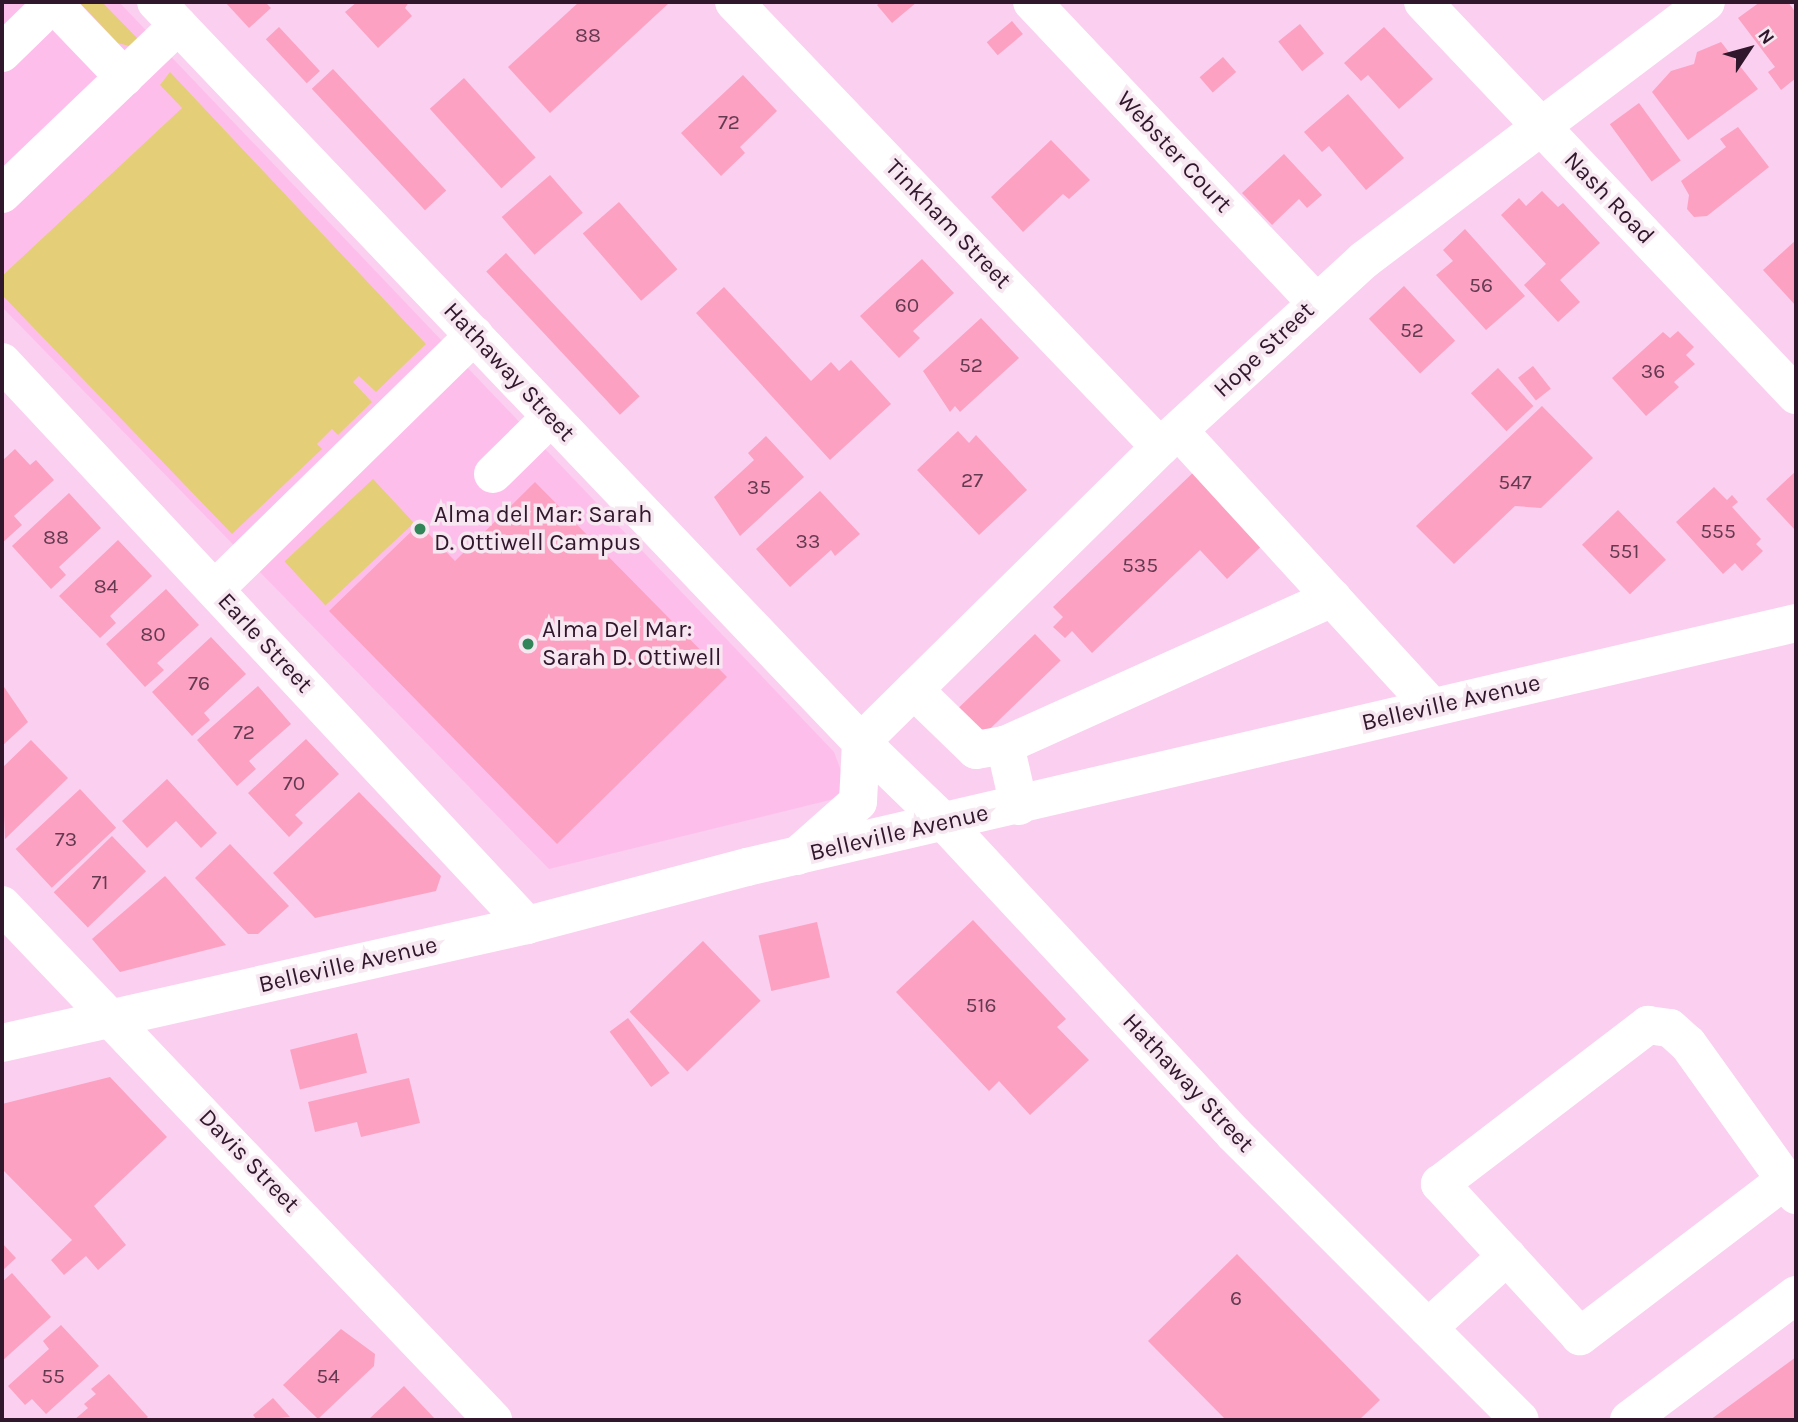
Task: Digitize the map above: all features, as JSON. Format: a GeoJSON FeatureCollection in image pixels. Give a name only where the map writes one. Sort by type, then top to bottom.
{"type":"FeatureCollection","features":[{"type":"Feature","properties":{"kind":"street","name":"Tinkham Street"},"geometry":{"type":"LineString","coordinates":[[734,2],[1332,598],[1432,707]]}},
{"type":"Feature","properties":{"kind":"street","name":"Webster Court"},"geometry":{"type":"LineString","coordinates":[[1032,2],[1316,302]]}},
{"type":"Feature","properties":{"kind":"street","name":"Nash Road"},"geometry":{"type":"LineString","coordinates":[[1423,2],[1796,395]]}},
{"type":"Feature","properties":{"kind":"street","name":"Hope Street"},"geometry":{"type":"LineString","coordinates":[[861,742],[1170,439],[1316,302],[1364,260],[1706,2]]}},
{"type":"Feature","properties":{"kind":"street"},"geometry":{"type":"LineString","coordinates":[[2,53],[53,4],[124,77]]}},
{"type":"Feature","properties":{"kind":"street"},"geometry":{"type":"LineString","coordinates":[[2,194],[124,77],[167,13]]}},
{"type":"Feature","properties":{"kind":"street","name":"Hathaway Street"},"geometry":{"type":"LineString","coordinates":[[167,13],[861,742],[946,824],[1234,1134],[1520,1420]]}},
{"type":"Feature","properties":{"kind":"street"},"geometry":{"type":"LineString","coordinates":[[215,589],[474,335]]}},
{"type":"Feature","properties":{"kind":"street","name":"Earle Street"},"geometry":{"type":"LineString","coordinates":[[2,362],[527,925]]}},
{"type":"Feature","properties":{"kind":"street"},"geometry":{"type":"LineString","coordinates":[[494,474],[551,416]]}},
{"type":"Feature","properties":{"kind":"street"},"geometry":{"type":"LineString","coordinates":[[914,690],[976,750],[1005,745],[1332,598]]}},
{"type":"Feature","properties":{"kind":"street","name":"Belleville Avenue"},"geometry":{"type":"LineString","coordinates":[[2,1043],[527,925],[797,856],[946,824],[1796,623]]}},
{"type":"Feature","properties":{"kind":"street"},"geometry":{"type":"LineString","coordinates":[[797,856],[858,802],[861,742]]}},
{"type":"Feature","properties":{"kind":"street"},"geometry":{"type":"LineString","coordinates":[[1005,745],[1019,806]]}},
{"type":"Feature","properties":{"kind":"street","name":"Davis Street"},"geometry":{"type":"LineString","coordinates":[[2,905],[493,1420]]}},
{"type":"Feature","properties":{"kind":"street"},"geometry":{"type":"LineString","coordinates":[[1648,1025],[1670,1027],[1688,1044],[1791,1188],[1580,1336],[1440,1184],[1648,1025]]}},
{"type":"Feature","properties":{"kind":"street"},"geometry":{"type":"LineString","coordinates":[[1428,1328],[1507,1256]]}},
{"type":"Feature","properties":{"kind":"street"},"geometry":{"type":"LineString","coordinates":[[1629,1420],[1796,1295]]}},
{"type":"Feature","properties":{"kind":"shaded area","name":"Alma del Mar: Sarah D. Ottiwell Campus"},"geometry":{"type":"Polygon","coordinates":[[[2,2],[119,2],[834,752],[843,776],[838,798],[549,869],[2,307],[2,2]]]}},
{"type":"Feature","properties":{"kind":"shaded area"},"geometry":{"type":"Polygon","coordinates":[[[79,2],[102,2],[140,41],[129,46],[118,43],[79,2]]]}},
{"type":"Feature","properties":{"kind":"shaded area"},"geometry":{"type":"Polygon","coordinates":[[[170,72],[426,344],[376,392],[359,376],[353,382],[372,402],[338,435],[332,429],[317,444],[322,449],[232,534],[2,295],[2,276],[182,108],[160,85],[170,72]]]}},
{"type":"Feature","properties":{"kind":"shaded area"},"geometry":{"type":"Polygon","coordinates":[[[373,479],[414,523],[325,605],[285,562],[373,479]]]}},
{"type":"Feature","properties":{"kind":"building"},"geometry":{"type":"Polygon","coordinates":[[[225,2],[265,2],[271,8],[249,28],[225,2]]]}},
{"type":"Feature","properties":{"kind":"building"},"geometry":{"type":"Polygon","coordinates":[[[357,2],[409,2],[405,8],[412,16],[378,48],[345,12],[357,2]]]}},
{"type":"Feature","properties":{"kind":"building"},"geometry":{"type":"Polygon","coordinates":[[[579,2],[669,3],[550,113],[508,67],[579,2]]]}},
{"type":"Feature","properties":{"kind":"building"},"geometry":{"type":"Polygon","coordinates":[[[881,2],[917,2],[892,23],[877,5],[881,2]]]}},
{"type":"Feature","properties":{"kind":"building"},"geometry":{"type":"Polygon","coordinates":[[[1760,2],[1788,2],[1796,13],[1796,78],[1781,90],[1768,72],[1775,67],[1738,18],[1760,2]]]}},
{"type":"Feature","properties":{"kind":"building"},"geometry":{"type":"Polygon","coordinates":[[[1012,21],[1023,34],[998,55],[987,42],[1012,21]]]}},
{"type":"Feature","properties":{"kind":"building"},"geometry":{"type":"Polygon","coordinates":[[[1300,24],[1324,54],[1302,71],[1278,42],[1300,24]]]}},
{"type":"Feature","properties":{"kind":"building"},"geometry":{"type":"Polygon","coordinates":[[[279,27],[320,71],[307,83],[266,39],[279,27]]]}},
{"type":"Feature","properties":{"kind":"building"},"geometry":{"type":"Polygon","coordinates":[[[1384,27],[1433,79],[1399,109],[1368,75],[1361,81],[1344,63],[1384,27]]]}},
{"type":"Feature","properties":{"kind":"building"},"geometry":{"type":"Polygon","coordinates":[[[1721,42],[1758,89],[1688,140],[1652,92],[1671,71],[1694,64],[1697,52],[1721,42]]]}},
{"type":"Feature","properties":{"kind":"building"},"geometry":{"type":"Polygon","coordinates":[[[1223,57],[1236,72],[1213,92],[1200,77],[1223,57]]]}},
{"type":"Feature","properties":{"kind":"building"},"geometry":{"type":"Polygon","coordinates":[[[333,69],[446,190],[425,210],[312,89],[333,69]]]}},
{"type":"Feature","properties":{"kind":"building"},"geometry":{"type":"Polygon","coordinates":[[[743,75],[777,111],[740,147],[745,153],[721,176],[681,133],[743,75]]]}},
{"type":"Feature","properties":{"kind":"building"},"geometry":{"type":"Polygon","coordinates":[[[464,78],[536,158],[501,188],[430,109],[464,78]]]}},
{"type":"Feature","properties":{"kind":"building"},"geometry":{"type":"Polygon","coordinates":[[[1348,94],[1404,158],[1366,190],[1329,146],[1322,152],[1304,132],[1348,94]]]}},
{"type":"Feature","properties":{"kind":"building"},"geometry":{"type":"Polygon","coordinates":[[[1639,103],[1681,160],[1652,182],[1610,124],[1639,103]]]}},
{"type":"Feature","properties":{"kind":"building"},"geometry":{"type":"Polygon","coordinates":[[[1738,127],[1769,167],[1707,216],[1694,217],[1687,209],[1689,195],[1681,181],[1726,147],[1720,139],[1738,127]]]}},
{"type":"Feature","properties":{"kind":"building"},"geometry":{"type":"Polygon","coordinates":[[[1051,140],[1090,180],[1069,199],[1063,194],[1023,232],[991,197],[1051,140]]]}},
{"type":"Feature","properties":{"kind":"building"},"geometry":{"type":"Polygon","coordinates":[[[1284,154],[1322,195],[1307,208],[1299,199],[1272,225],[1242,193],[1284,154]]]}},
{"type":"Feature","properties":{"kind":"building"},"geometry":{"type":"Polygon","coordinates":[[[550,175],[583,213],[535,255],[502,217],[550,175]]]}},
{"type":"Feature","properties":{"kind":"building"},"geometry":{"type":"Polygon","coordinates":[[[1542,191],[1558,207],[1563,203],[1600,243],[1560,280],[1580,302],[1558,322],[1524,285],[1546,264],[1501,215],[1519,198],[1526,206],[1542,191]]]}},
{"type":"Feature","properties":{"kind":"building"},"geometry":{"type":"Polygon","coordinates":[[[619,202],[677,269],[641,301],[583,233],[619,202]]]}},
{"type":"Feature","properties":{"kind":"building"},"geometry":{"type":"Polygon","coordinates":[[[1465,229],[1525,296],[1486,330],[1436,275],[1453,261],[1443,250],[1465,229]]]}},
{"type":"Feature","properties":{"kind":"building"},"geometry":{"type":"Polygon","coordinates":[[[1796,240],[1796,306],[1763,270],[1796,240]]]}},
{"type":"Feature","properties":{"kind":"building"},"geometry":{"type":"Polygon","coordinates":[[[506,253],[640,396],[620,415],[486,271],[506,253]]]}},
{"type":"Feature","properties":{"kind":"building"},"geometry":{"type":"Polygon","coordinates":[[[922,259],[954,293],[913,331],[920,338],[899,358],[860,316],[922,259]]]}},
{"type":"Feature","properties":{"kind":"building"},"geometry":{"type":"Polygon","coordinates":[[[1404,286],[1455,341],[1420,374],[1369,319],[1404,286]]]}},
{"type":"Feature","properties":{"kind":"building"},"geometry":{"type":"Polygon","coordinates":[[[724,287],[811,381],[831,362],[839,371],[851,360],[891,404],[830,460],[696,313],[724,287]]]}},
{"type":"Feature","properties":{"kind":"building"},"geometry":{"type":"Polygon","coordinates":[[[981,318],[1019,358],[960,412],[955,406],[950,412],[923,371],[981,318]]]}},
{"type":"Feature","properties":{"kind":"building"},"geometry":{"type":"Polygon","coordinates":[[[1678,331],[1694,347],[1686,355],[1695,364],[1674,382],[1679,387],[1646,416],[1612,378],[1663,332],[1670,338],[1678,331]]]}},
{"type":"Feature","properties":{"kind":"building"},"geometry":{"type":"Polygon","coordinates":[[[1533,366],[1551,389],[1536,401],[1518,378],[1533,366]]]}},
{"type":"Feature","properties":{"kind":"building"},"geometry":{"type":"Polygon","coordinates":[[[1498,368],[1533,406],[1506,431],[1471,393],[1498,368]]]}},
{"type":"Feature","properties":{"kind":"building"},"geometry":{"type":"Polygon","coordinates":[[[1542,406],[1593,458],[1541,508],[1515,506],[1454,564],[1416,526],[1542,406]]]}},
{"type":"Feature","properties":{"kind":"building"},"geometry":{"type":"Polygon","coordinates":[[[958,431],[969,443],[976,435],[1027,490],[979,535],[917,470],[958,431]]]}},
{"type":"Feature","properties":{"kind":"building"},"geometry":{"type":"Polygon","coordinates":[[[766,436],[804,477],[740,536],[714,497],[754,460],[748,453],[766,436]]]}},
{"type":"Feature","properties":{"kind":"building"},"geometry":{"type":"Polygon","coordinates":[[[15,449],[30,465],[36,460],[54,480],[14,516],[22,525],[2,543],[2,461],[15,449]]]}},
{"type":"Feature","properties":{"kind":"building"},"geometry":{"type":"Polygon","coordinates":[[[1200,466],[1269,539],[1227,579],[1200,550],[1092,653],[1072,631],[1065,638],[1053,627],[1063,617],[1053,607],[1200,466]]]}},
{"type":"Feature","properties":{"kind":"building"},"geometry":{"type":"Polygon","coordinates":[[[1796,471],[1796,531],[1766,499],[1796,471]]]}},
{"type":"Feature","properties":{"kind":"building","name":"Alma Del Mar: Sarah D. Ottiwell"},"geometry":{"type":"Polygon","coordinates":[[[535,482],[727,677],[557,844],[329,611],[419,524],[455,561],[535,482]]]}},
{"type":"Feature","properties":{"kind":"building"},"geometry":{"type":"Polygon","coordinates":[[[1714,487],[1727,500],[1732,495],[1738,502],[1732,507],[1761,539],[1756,544],[1763,551],[1742,571],[1735,563],[1723,574],[1676,522],[1714,487]]]}},
{"type":"Feature","properties":{"kind":"building"},"geometry":{"type":"Polygon","coordinates":[[[820,491],[860,534],[835,556],[831,550],[790,587],[756,549],[820,491]]]}},
{"type":"Feature","properties":{"kind":"building"},"geometry":{"type":"Polygon","coordinates":[[[69,493],[101,528],[59,567],[66,575],[51,589],[12,546],[69,493]]]}},
{"type":"Feature","properties":{"kind":"building"},"geometry":{"type":"Polygon","coordinates":[[[1618,510],[1666,560],[1630,594],[1582,545],[1618,510]]]}},
{"type":"Feature","properties":{"kind":"building"},"geometry":{"type":"Polygon","coordinates":[[[118,540],[152,576],[110,616],[116,623],[100,638],[59,596],[118,540]]]}},
{"type":"Feature","properties":{"kind":"building"},"geometry":{"type":"Polygon","coordinates":[[[166,589],[199,625],[157,663],[164,670],[145,687],[106,644],[166,589]]]}},
{"type":"Feature","properties":{"kind":"building"},"geometry":{"type":"Polygon","coordinates":[[[1035,634],[1061,661],[976,743],[950,716],[1035,634]]]}},
{"type":"Feature","properties":{"kind":"building"},"geometry":{"type":"Polygon","coordinates":[[[211,637],[246,674],[204,713],[210,720],[192,736],[152,692],[211,637]]]}},
{"type":"Feature","properties":{"kind":"building"},"geometry":{"type":"Polygon","coordinates":[[[2,684],[28,722],[2,746],[2,684]]]}},
{"type":"Feature","properties":{"kind":"building"},"geometry":{"type":"Polygon","coordinates":[[[258,686],[291,724],[249,761],[256,769],[237,786],[197,740],[258,686]]]}},
{"type":"Feature","properties":{"kind":"building"},"geometry":{"type":"Polygon","coordinates":[[[306,739],[339,774],[295,815],[303,823],[289,837],[248,793],[306,739]]]}},
{"type":"Feature","properties":{"kind":"building"},"geometry":{"type":"Polygon","coordinates":[[[31,740],[68,778],[5,839],[2,768],[31,740]]]}},
{"type":"Feature","properties":{"kind":"building"},"geometry":{"type":"Polygon","coordinates":[[[167,779],[217,833],[201,848],[176,821],[147,848],[122,821],[167,779]]]}},
{"type":"Feature","properties":{"kind":"building"},"geometry":{"type":"Polygon","coordinates":[[[80,789],[116,828],[52,888],[16,849],[80,789]]]}},
{"type":"Feature","properties":{"kind":"building"},"geometry":{"type":"Polygon","coordinates":[[[359,792],[441,876],[436,891],[315,918],[273,873],[359,792]]]}},
{"type":"Feature","properties":{"kind":"building"},"geometry":{"type":"Polygon","coordinates":[[[112,836],[146,871],[88,928],[54,892],[112,836]]]}},
{"type":"Feature","properties":{"kind":"building"},"geometry":{"type":"Polygon","coordinates":[[[230,844],[289,906],[258,934],[248,934],[195,878],[230,844]]]}},
{"type":"Feature","properties":{"kind":"building"},"geometry":{"type":"Polygon","coordinates":[[[165,876],[226,945],[120,972],[92,939],[165,876]]]}},
{"type":"Feature","properties":{"kind":"building"},"geometry":{"type":"Polygon","coordinates":[[[973,920],[1066,1019],[1057,1027],[1089,1060],[1030,1115],[999,1081],[989,1091],[896,992],[973,920]]]}},
{"type":"Feature","properties":{"kind":"building"},"geometry":{"type":"Polygon","coordinates":[[[817,922],[830,978],[771,991],[759,935],[817,922]]]}},
{"type":"Feature","properties":{"kind":"building"},"geometry":{"type":"Polygon","coordinates":[[[703,941],[761,1001],[687,1072],[630,1012],[703,941]]]}},
{"type":"Feature","properties":{"kind":"building"},"geometry":{"type":"Polygon","coordinates":[[[628,1018],[670,1073],[651,1087],[610,1032],[628,1018]]]}},
{"type":"Feature","properties":{"kind":"building"},"geometry":{"type":"Polygon","coordinates":[[[357,1033],[367,1073],[300,1089],[290,1050],[357,1033]]]}},
{"type":"Feature","properties":{"kind":"building"},"geometry":{"type":"Polygon","coordinates":[[[110,1077],[167,1137],[94,1206],[126,1245],[98,1270],[86,1256],[64,1275],[51,1260],[72,1240],[2,1169],[2,1104],[110,1077]]]}},
{"type":"Feature","properties":{"kind":"building"},"geometry":{"type":"Polygon","coordinates":[[[409,1078],[420,1123],[361,1137],[357,1122],[315,1132],[308,1102],[409,1078]]]}},
{"type":"Feature","properties":{"kind":"building"},"geometry":{"type":"Polygon","coordinates":[[[2,1243],[16,1258],[2,1271],[2,1243]]]}},
{"type":"Feature","properties":{"kind":"building"},"geometry":{"type":"Polygon","coordinates":[[[1237,1254],[1380,1400],[1359,1420],[1226,1420],[1148,1341],[1237,1254]]]}},
{"type":"Feature","properties":{"kind":"building"},"geometry":{"type":"Polygon","coordinates":[[[12,1273],[51,1317],[2,1361],[2,1282],[12,1273]]]}},
{"type":"Feature","properties":{"kind":"building"},"geometry":{"type":"Polygon","coordinates":[[[61,1325],[99,1366],[46,1414],[32,1399],[25,1405],[8,1386],[49,1349],[43,1341],[61,1325]]]}},
{"type":"Feature","properties":{"kind":"building"},"geometry":{"type":"Polygon","coordinates":[[[341,1329],[375,1354],[374,1366],[318,1419],[283,1385],[341,1329]]]}},
{"type":"Feature","properties":{"kind":"building"},"geometry":{"type":"Polygon","coordinates":[[[1796,1357],[1796,1420],[1710,1420],[1796,1357]]]}},
{"type":"Feature","properties":{"kind":"building"},"geometry":{"type":"Polygon","coordinates":[[[109,1374],[148,1417],[144,1420],[74,1420],[88,1408],[84,1404],[96,1394],[91,1389],[109,1374]]]}},
{"type":"Feature","properties":{"kind":"building"},"geometry":{"type":"Polygon","coordinates":[[[404,1386],[436,1420],[368,1420],[404,1386]]]}},
{"type":"Feature","properties":{"kind":"building"},"geometry":{"type":"Polygon","coordinates":[[[273,1398],[290,1417],[257,1420],[253,1415],[273,1398]]]}},
{"type":"Feature","properties":{"kind":"place","name":"Alma del Mar: Sarah D. Ottiwell Campus"},"geometry":{"type":"Point","coordinates":[420,529]}},
{"type":"Feature","properties":{"kind":"place","name":"Alma Del Mar: Sarah D. Ottiwell"},"geometry":{"type":"Point","coordinates":[528,644]}}]}
